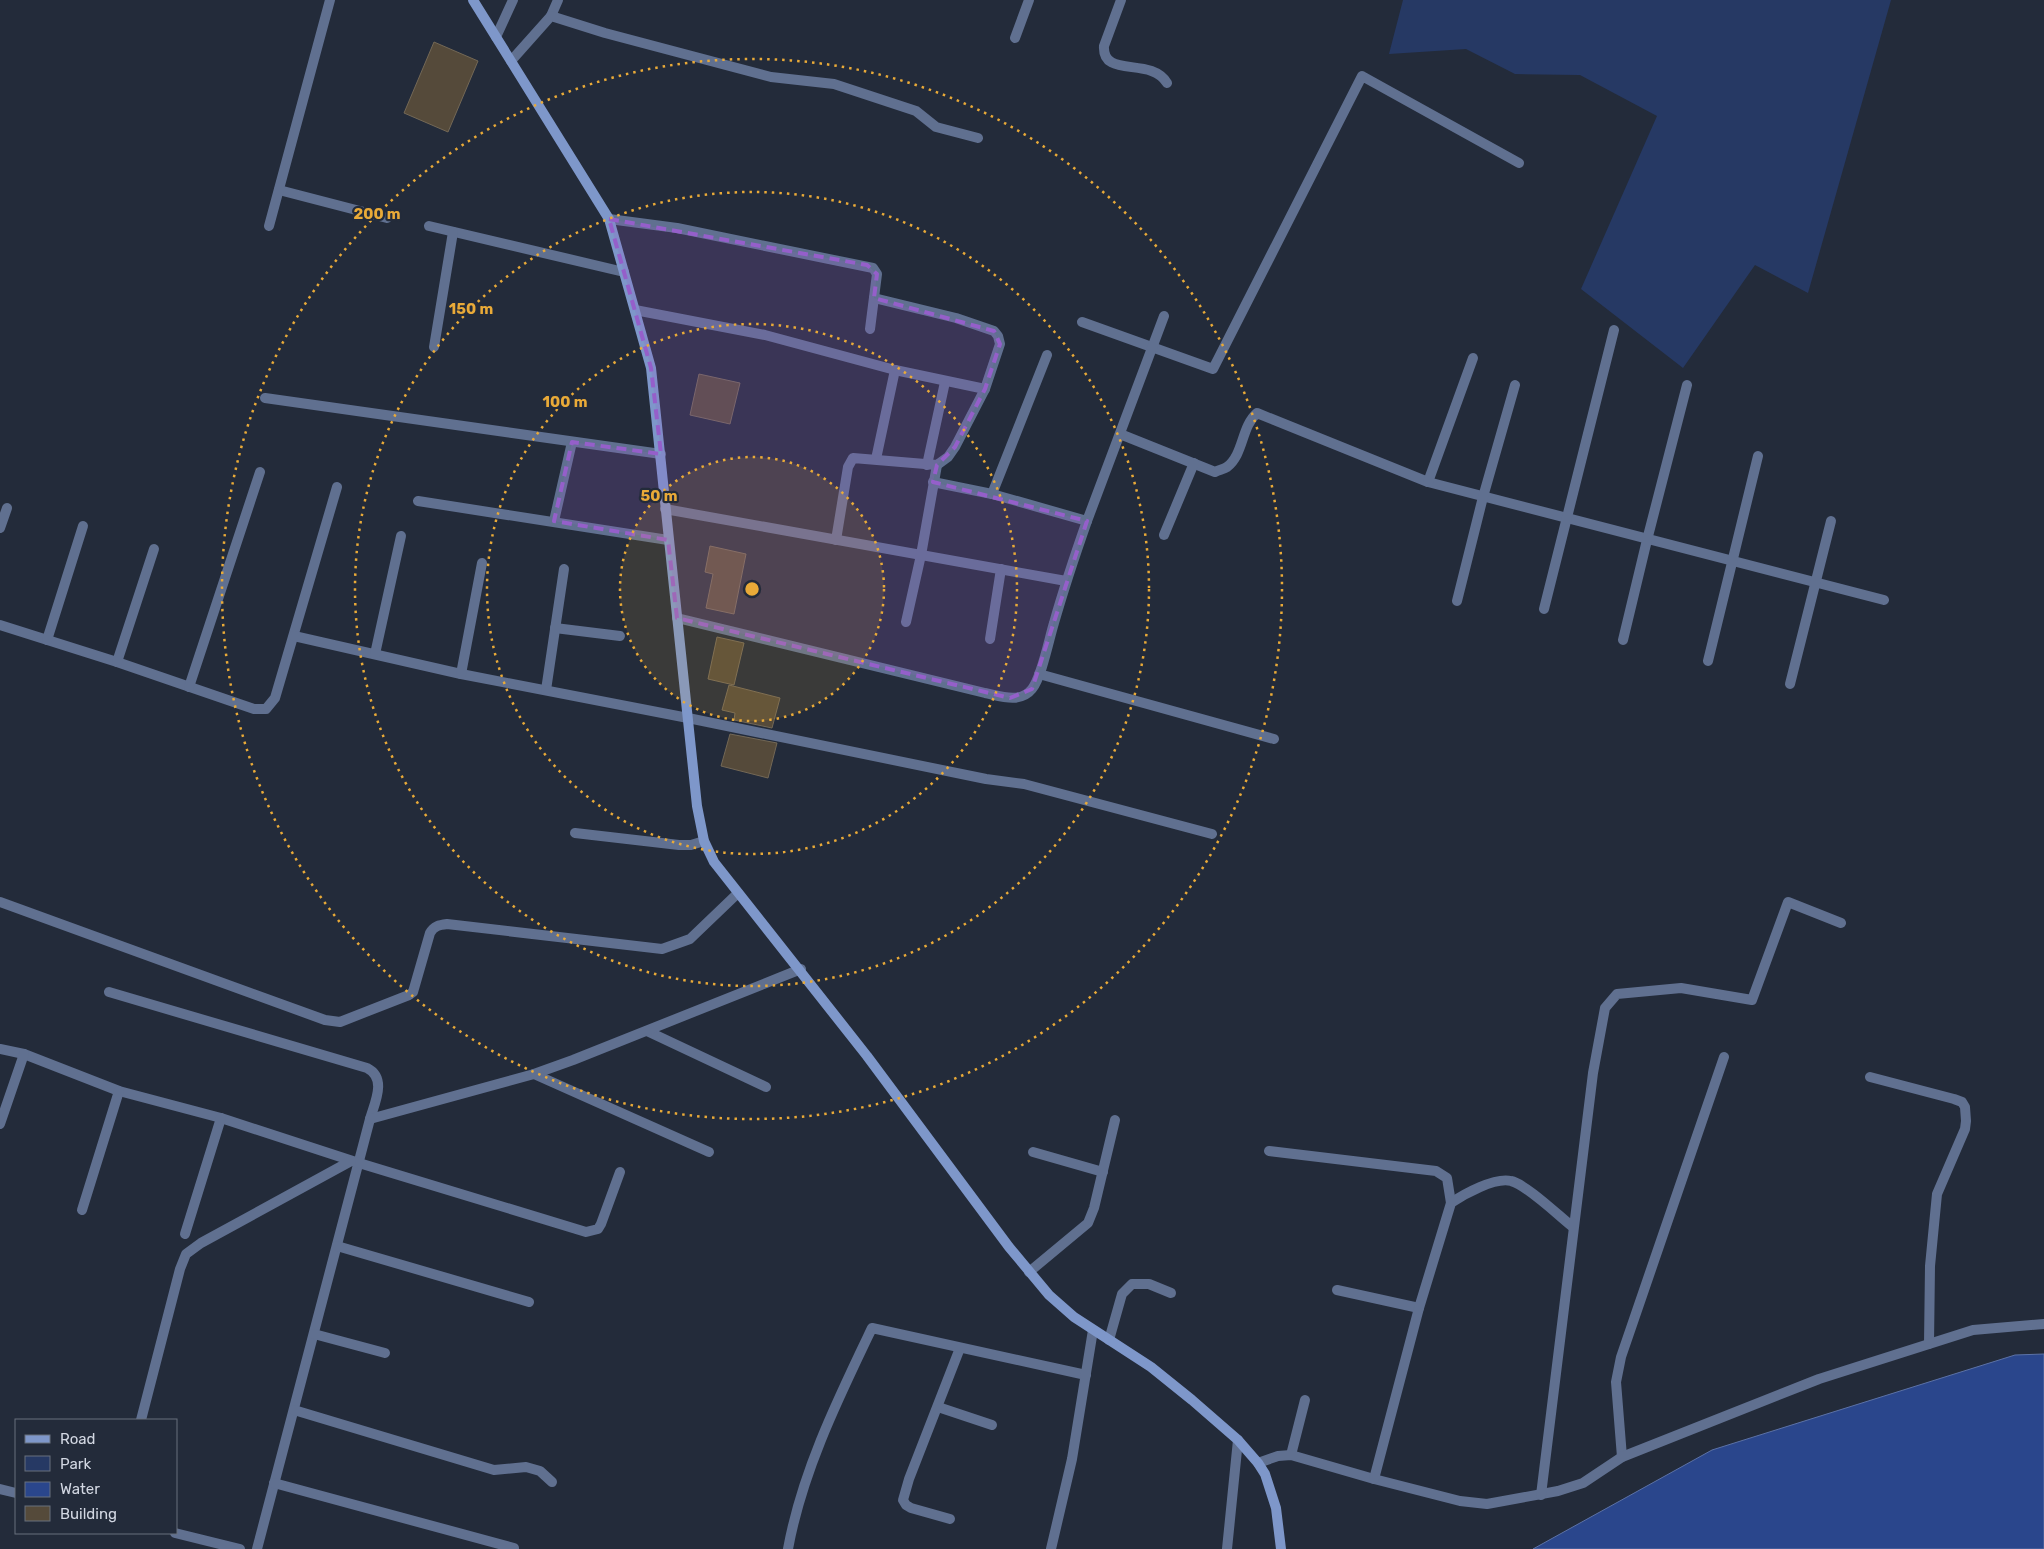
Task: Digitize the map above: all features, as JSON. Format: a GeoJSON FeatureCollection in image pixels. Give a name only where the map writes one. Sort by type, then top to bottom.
{"type":"FeatureCollection","features":[{"type":"Feature","properties":{"kind":"main road"},"geometry":{"type":"LineString","coordinates":[[473,0],[609,219],[652,368],[668,540],[697,806],[704,841],[714,862],[801,970],[1029,1272],[1056,1302],[1093,1330],[1158,1373],[1238,1440],[1258,1463],[1265,1474],[1274,1501],[1281,1549]]}},
{"type":"Feature","properties":{"kind":"street"},"geometry":{"type":"LineString","coordinates":[[269,226],[330,0]]}},
{"type":"Feature","properties":{"kind":"street"},"geometry":{"type":"LineString","coordinates":[[496,37],[513,0]]}},
{"type":"Feature","properties":{"kind":"street"},"geometry":{"type":"LineString","coordinates":[[511,61],[551,16],[558,0]]}},
{"type":"Feature","properties":{"kind":"street"},"geometry":{"type":"LineString","coordinates":[[1015,38],[1029,0]]}},
{"type":"Feature","properties":{"kind":"street"},"geometry":{"type":"LineString","coordinates":[[1121,0],[1104,46],[1104,54],[1108,61],[1116,65],[1150,69],[1158,72],[1167,83]]}},
{"type":"Feature","properties":{"kind":"street"},"geometry":{"type":"LineString","coordinates":[[551,16],[771,77],[834,84],[916,111],[936,127],[978,138]]}},
{"type":"Feature","properties":{"kind":"street"},"geometry":{"type":"LineString","coordinates":[[1082,322],[1213,369],[1362,76],[1519,163]]}},
{"type":"Feature","properties":{"kind":"street"},"geometry":{"type":"LineString","coordinates":[[279,190],[387,218]]}},
{"type":"Feature","properties":{"kind":"street"},"geometry":{"type":"LineString","coordinates":[[609,219],[677,228],[867,265],[873,268],[877,274],[870,329]]}},
{"type":"Feature","properties":{"kind":"street"},"geometry":{"type":"LineString","coordinates":[[429,226],[624,272]]}},
{"type":"Feature","properties":{"kind":"street"},"geometry":{"type":"LineString","coordinates":[[434,347],[453,232]]}},
{"type":"Feature","properties":{"kind":"street"},"geometry":{"type":"LineString","coordinates":[[836,540],[848,467],[853,458],[932,465],[948,457],[985,389],[1000,344],[998,336],[994,331],[956,318],[874,298]]}},
{"type":"Feature","properties":{"kind":"street"},"geometry":{"type":"LineString","coordinates":[[635,310],[766,335],[895,370],[985,389]]}},
{"type":"Feature","properties":{"kind":"street"},"geometry":{"type":"LineString","coordinates":[[678,618],[1010,698],[1020,697],[1032,689],[1039,674],[1066,581],[1164,316]]}},
{"type":"Feature","properties":{"kind":"street"},"geometry":{"type":"LineString","coordinates":[[1544,609],[1614,330]]}},
{"type":"Feature","properties":{"kind":"street"},"geometry":{"type":"LineString","coordinates":[[992,494],[1047,355]]}},
{"type":"Feature","properties":{"kind":"street"},"geometry":{"type":"LineString","coordinates":[[1428,482],[1472,358]]}},
{"type":"Feature","properties":{"kind":"street"},"geometry":{"type":"LineString","coordinates":[[876,459],[895,370]]}},
{"type":"Feature","properties":{"kind":"street"},"geometry":{"type":"LineString","coordinates":[[906,622],[921,555],[933,482],[932,465],[946,382]]}},
{"type":"Feature","properties":{"kind":"street"},"geometry":{"type":"LineString","coordinates":[[1457,601],[1483,497],[1515,385]]}},
{"type":"Feature","properties":{"kind":"street"},"geometry":{"type":"LineString","coordinates":[[1624,640],[1647,540],[1687,385]]}},
{"type":"Feature","properties":{"kind":"street"},"geometry":{"type":"LineString","coordinates":[[265,398],[660,454]]}},
{"type":"Feature","properties":{"kind":"street"},"geometry":{"type":"LineString","coordinates":[[1120,434],[1215,472],[1227,467],[1236,454],[1249,420],[1256,413],[1428,482],[1884,600]]}},
{"type":"Feature","properties":{"kind":"street"},"geometry":{"type":"LineString","coordinates":[[554,521],[572,442]]}},
{"type":"Feature","properties":{"kind":"street"},"geometry":{"type":"LineString","coordinates":[[1708,661],[1758,456]]}},
{"type":"Feature","properties":{"kind":"street"},"geometry":{"type":"LineString","coordinates":[[1164,535],[1194,463]]}},
{"type":"Feature","properties":{"kind":"street"},"geometry":{"type":"LineString","coordinates":[[189,687],[260,472]]}},
{"type":"Feature","properties":{"kind":"street"},"geometry":{"type":"LineString","coordinates":[[933,482],[992,494],[1087,521]]}},
{"type":"Feature","properties":{"kind":"street"},"geometry":{"type":"LineString","coordinates":[[0,625],[117,662],[254,710],[266,709],[275,698],[338,487]]}},
{"type":"Feature","properties":{"kind":"street"},"geometry":{"type":"LineString","coordinates":[[418,501],[668,540]]}},
{"type":"Feature","properties":{"kind":"street"},"geometry":{"type":"LineString","coordinates":[[0,528],[6,508]]}},
{"type":"Feature","properties":{"kind":"street"},"geometry":{"type":"LineString","coordinates":[[665,509],[1066,581]]}},
{"type":"Feature","properties":{"kind":"street"},"geometry":{"type":"LineString","coordinates":[[1790,684],[1831,522]]}},
{"type":"Feature","properties":{"kind":"street"},"geometry":{"type":"LineString","coordinates":[[47,640],[83,526]]}},
{"type":"Feature","properties":{"kind":"street"},"geometry":{"type":"LineString","coordinates":[[375,654],[400,536]]}},
{"type":"Feature","properties":{"kind":"street"},"geometry":{"type":"LineString","coordinates":[[117,662],[154,549]]}},
{"type":"Feature","properties":{"kind":"street"},"geometry":{"type":"LineString","coordinates":[[461,674],[482,563]]}},
{"type":"Feature","properties":{"kind":"street"},"geometry":{"type":"LineString","coordinates":[[546,690],[564,569]]}},
{"type":"Feature","properties":{"kind":"street"},"geometry":{"type":"LineString","coordinates":[[990,639],[1001,569]]}},
{"type":"Feature","properties":{"kind":"street"},"geometry":{"type":"LineString","coordinates":[[555,628],[620,636]]}},
{"type":"Feature","properties":{"kind":"street"},"geometry":{"type":"LineString","coordinates":[[294,636],[461,674],[976,777],[1024,784],[1212,834]]}},
{"type":"Feature","properties":{"kind":"street"},"geometry":{"type":"LineString","coordinates":[[1039,674],[1274,740]]}},
{"type":"Feature","properties":{"kind":"street"},"geometry":{"type":"LineString","coordinates":[[575,833],[679,845],[691,845],[704,841]]}},
{"type":"Feature","properties":{"kind":"street"},"geometry":{"type":"LineString","coordinates":[[0,902],[325,1020],[340,1022],[410,996],[413,992],[430,933],[439,925],[447,924],[662,950],[690,939],[738,893]]}},
{"type":"Feature","properties":{"kind":"street"},"geometry":{"type":"LineString","coordinates":[[1541,1494],[1568,1284],[1573,1227],[1605,1008],[1617,994],[1681,988],[1752,1000],[1788,902],[1841,923]]}},
{"type":"Feature","properties":{"kind":"street"},"geometry":{"type":"LineString","coordinates":[[370,1119],[534,1074],[801,970]]}},
{"type":"Feature","properties":{"kind":"street"},"geometry":{"type":"LineString","coordinates":[[109,992],[372,1070],[379,1080],[370,1119],[355,1162],[337,1246],[257,1549]]}},
{"type":"Feature","properties":{"kind":"street"},"geometry":{"type":"LineString","coordinates":[[647,1031],[766,1087]]}},
{"type":"Feature","properties":{"kind":"street"},"geometry":{"type":"LineString","coordinates":[[0,1049],[24,1054],[119,1091],[221,1118],[355,1162],[586,1232],[598,1229],[601,1224],[620,1172]]}},
{"type":"Feature","properties":{"kind":"street"},"geometry":{"type":"LineString","coordinates":[[0,1124],[24,1054]]}},
{"type":"Feature","properties":{"kind":"street"},"geometry":{"type":"LineString","coordinates":[[1622,1457],[1616,1382],[1621,1357],[1724,1057]]}},
{"type":"Feature","properties":{"kind":"street"},"geometry":{"type":"LineString","coordinates":[[534,1074],[709,1152]]}},
{"type":"Feature","properties":{"kind":"street"},"geometry":{"type":"LineString","coordinates":[[1870,1077],[1954,1099],[1962,1102],[1965,1107],[1965,1129],[1937,1194],[1930,1266],[1929,1344]]}},
{"type":"Feature","properties":{"kind":"street"},"geometry":{"type":"LineString","coordinates":[[82,1210],[119,1091]]}},
{"type":"Feature","properties":{"kind":"street"},"geometry":{"type":"LineString","coordinates":[[185,1234],[221,1118]]}},
{"type":"Feature","properties":{"kind":"street"},"geometry":{"type":"LineString","coordinates":[[1029,1272],[1088,1223],[1094,1208],[1115,1120]]}},
{"type":"Feature","properties":{"kind":"street"},"geometry":{"type":"LineString","coordinates":[[1269,1151],[1436,1171],[1447,1178],[1451,1203],[1419,1308],[1374,1480]]}},
{"type":"Feature","properties":{"kind":"street"},"geometry":{"type":"LineString","coordinates":[[1033,1152],[1103,1172]]}},
{"type":"Feature","properties":{"kind":"street"},"geometry":{"type":"LineString","coordinates":[[141,1419],[180,1269],[186,1254],[201,1243],[355,1162]]}},
{"type":"Feature","properties":{"kind":"street"},"geometry":{"type":"LineString","coordinates":[[1451,1203],[1491,1182],[1511,1180],[1522,1186],[1573,1227]]}},
{"type":"Feature","properties":{"kind":"street"},"geometry":{"type":"LineString","coordinates":[[337,1246],[529,1302]]}},
{"type":"Feature","properties":{"kind":"street"},"geometry":{"type":"LineString","coordinates":[[1109,1340],[1122,1294],[1132,1284],[1148,1284],[1171,1293]]}},
{"type":"Feature","properties":{"kind":"street"},"geometry":{"type":"LineString","coordinates":[[1337,1290],[1419,1308]]}},
{"type":"Feature","properties":{"kind":"street"},"geometry":{"type":"LineString","coordinates":[[1258,1463],[1278,1456],[1291,1455],[1374,1480],[1460,1501],[1488,1504],[1541,1494],[1583,1483],[1622,1457],[1808,1383],[1973,1330],[2044,1324]]}},
{"type":"Feature","properties":{"kind":"street"},"geometry":{"type":"LineString","coordinates":[[788,1549],[797,1509],[816,1453],[872,1328],[1086,1375]]}},
{"type":"Feature","properties":{"kind":"street"},"geometry":{"type":"LineString","coordinates":[[1051,1549],[1072,1459],[1093,1330]]}},
{"type":"Feature","properties":{"kind":"street"},"geometry":{"type":"LineString","coordinates":[[314,1334],[385,1353]]}},
{"type":"Feature","properties":{"kind":"street"},"geometry":{"type":"LineString","coordinates":[[950,1519],[911,1508],[903,1500],[908,1479],[960,1348]]}},
{"type":"Feature","properties":{"kind":"street"},"geometry":{"type":"LineString","coordinates":[[1291,1455],[1306,1400]]}},
{"type":"Feature","properties":{"kind":"street"},"geometry":{"type":"LineString","coordinates":[[938,1407],[992,1425]]}},
{"type":"Feature","properties":{"kind":"street"},"geometry":{"type":"LineString","coordinates":[[294,1410],[494,1470],[526,1467],[540,1470],[552,1482]]}},
{"type":"Feature","properties":{"kind":"street"},"geometry":{"type":"LineString","coordinates":[[1227,1549],[1238,1440]]}},
{"type":"Feature","properties":{"kind":"street"},"geometry":{"type":"LineString","coordinates":[[274,1483],[514,1548]]}},
{"type":"Feature","properties":{"kind":"street"},"geometry":{"type":"LineString","coordinates":[[0,1489],[15,1493]]}},
{"type":"Feature","properties":{"kind":"street"},"geometry":{"type":"LineString","coordinates":[[178,1534],[240,1549]]}},
{"type":"Feature","properties":{"kind":"highlighted area"},"geometry":{"type":"Polygon","coordinates":[[[609,219],[867,265],[877,274],[874,298],[994,331],[1000,344],[985,389],[955,447],[937,465],[933,482],[1087,521],[1032,689],[1010,698],[677,618],[668,540],[554,521],[572,442],[661,454],[651,368],[609,219]]]}},
{"type":"Feature","properties":{"kind":"green space"},"geometry":{"type":"Polygon","coordinates":[[[1403,0],[1891,0],[1808,293],[1755,265],[1683,368],[1581,289],[1657,116],[1580,75],[1515,74],[1466,49],[1389,54],[1403,0]]]}},
{"type":"Feature","properties":{"kind":"water"},"geometry":{"type":"Polygon","coordinates":[[[2044,1354],[2044,1549],[1533,1549],[1712,1450],[2015,1355],[2044,1354]]]}},
{"type":"Feature","properties":{"kind":"building"},"geometry":{"type":"Polygon","coordinates":[[[434,42],[478,61],[448,132],[404,113],[434,42]]]}},
{"type":"Feature","properties":{"kind":"building"},"geometry":{"type":"Polygon","coordinates":[[[699,374],[740,383],[730,424],[690,415],[699,374]]]}},
{"type":"Feature","properties":{"kind":"building"},"geometry":{"type":"Polygon","coordinates":[[[710,546],[746,554],[734,614],[706,608],[713,574],[705,572],[710,546]]]}},
{"type":"Feature","properties":{"kind":"building"},"geometry":{"type":"Polygon","coordinates":[[[717,637],[744,643],[734,685],[708,679],[717,637]]]}},
{"type":"Feature","properties":{"kind":"building"},"geometry":{"type":"Polygon","coordinates":[[[729,685],[780,698],[772,728],[734,720],[735,713],[722,710],[729,685]]]}},
{"type":"Feature","properties":{"kind":"building"},"geometry":{"type":"Polygon","coordinates":[[[730,734],[777,743],[768,778],[721,766],[730,734]]]}}]}
